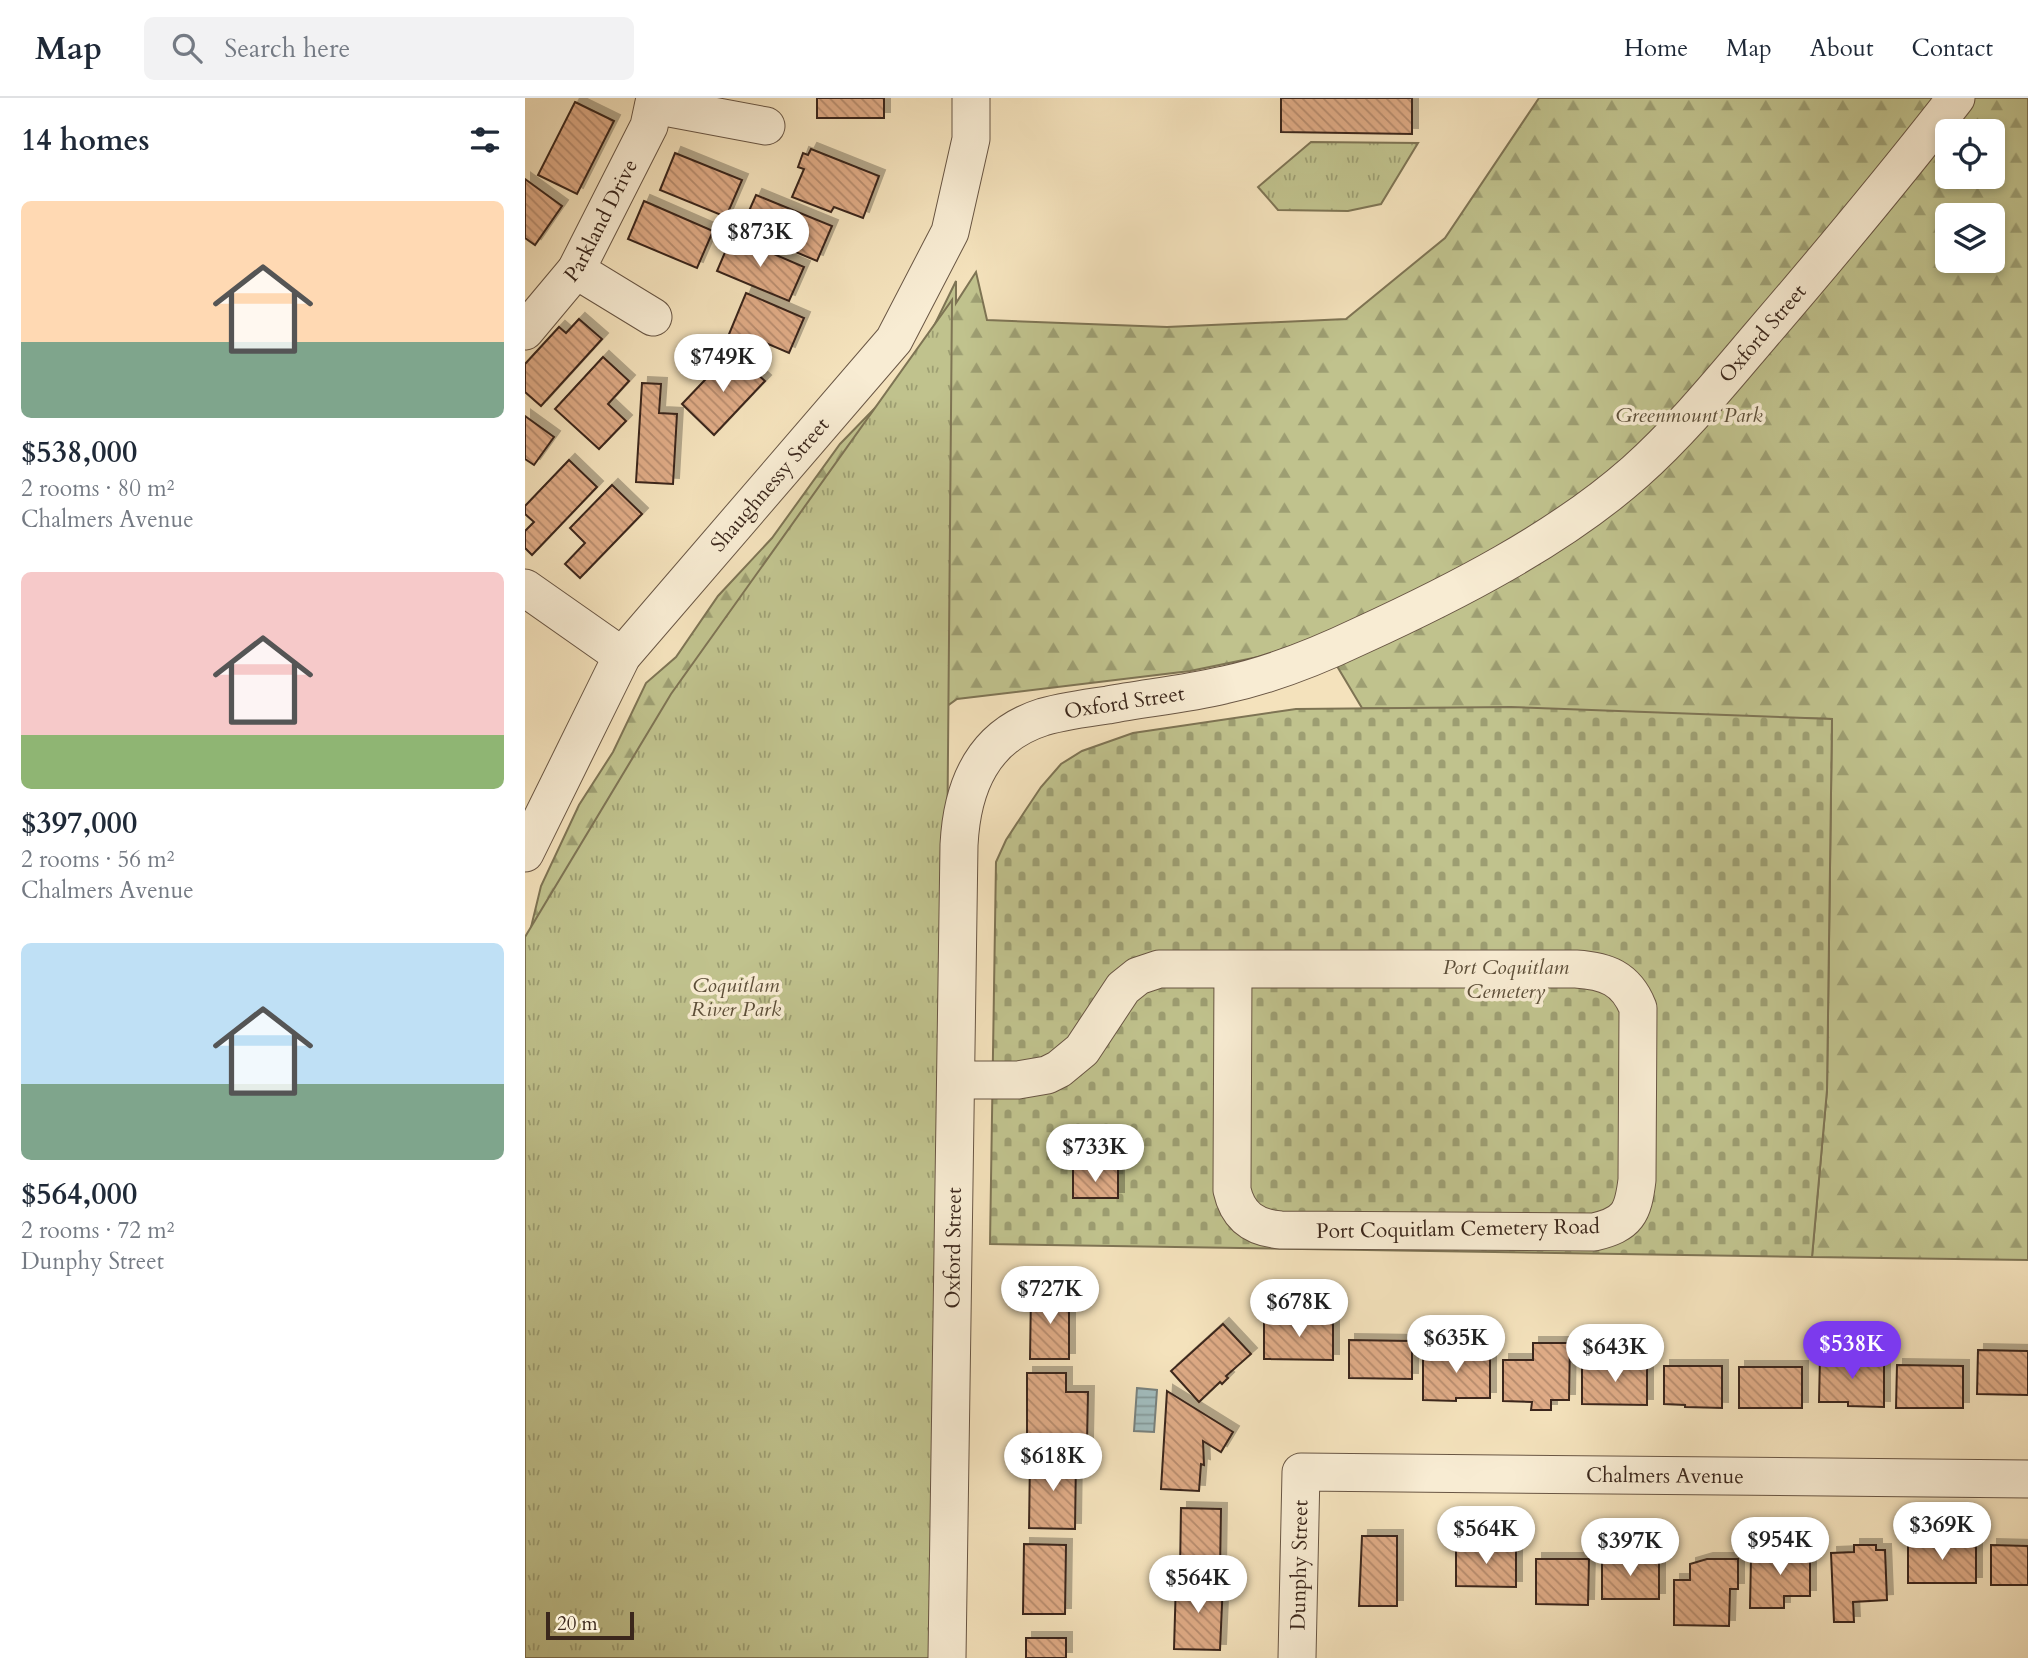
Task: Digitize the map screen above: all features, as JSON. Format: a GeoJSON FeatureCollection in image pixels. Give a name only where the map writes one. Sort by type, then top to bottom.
{"type":"FeatureCollection","features":[{"type":"Feature","properties":{"kind":"street","name":"Shaughnessy Street"},"geometry":{"type":"LineString","coordinates":[[525,853],[622,656],[894,340],[950,232],[971,139],[971,98]]}},
{"type":"Feature","properties":{"kind":"street","name":"Oxford Street"},"geometry":{"type":"LineString","coordinates":[[947,1658],[960,830],[965,798],[974,776],[996,746],[1018,729],[1044,717],[1224,685],[1304,660],[1429,603],[1506,561],[1579,516],[1635,472],[1703,402],[1826,258],[1956,98]]}},
{"type":"Feature","properties":{"kind":"street"},"geometry":{"type":"LineString","coordinates":[[655,102],[766,126]]}},
{"type":"Feature","properties":{"kind":"street","name":"Parkland Drive"},"geometry":{"type":"LineString","coordinates":[[525,331],[576,270],[649,126],[655,102]]}},
{"type":"Feature","properties":{"kind":"street"},"geometry":{"type":"LineString","coordinates":[[576,270],[653,317]]}},
{"type":"Feature","properties":{"kind":"street"},"geometry":{"type":"LineString","coordinates":[[525,588],[622,656]]}},
{"type":"Feature","properties":{"kind":"street","name":"Port Coquitlam Cemetery Road"},"geometry":{"type":"LineString","coordinates":[[956,1080],[1018,1080],[1047,1075],[1068,1063],[1082,1050],[1118,995],[1130,982],[1138,976],[1159,969],[1233,968],[1576,969],[1607,974],[1618,980],[1633,996],[1638,1008],[1637,1180],[1635,1202],[1629,1214],[1621,1223],[1594,1232],[1281,1230],[1255,1225],[1239,1210],[1233,1190],[1233,968]]}},
{"type":"Feature","properties":{"kind":"street","name":"Chalmers Avenue"},"geometry":{"type":"LineString","coordinates":[[1301,1472],[2028,1479]]}},
{"type":"Feature","properties":{"kind":"street","name":"Dunphy Street"},"geometry":{"type":"LineString","coordinates":[[1297,1658],[1301,1472]]}},
{"type":"Feature","properties":{"kind":"green space","name":"Greenmount Park"},"geometry":{"type":"Polygon","coordinates":[[[1539,98],[2028,98],[2028,1260],[1812,1257],[1827,1090],[1832,719],[1362,708],[1319,636],[1263,656],[1190,671],[957,699],[932,717],[525,1658],[525,952],[541,886],[579,805],[613,752],[646,683],[676,657],[718,596],[772,538],[840,444],[913,369],[956,281],[956,303],[976,272],[987,320],[1167,327],[1346,319],[1445,238],[1539,98]]]}},
{"type":"Feature","properties":{"kind":"green space"},"geometry":{"type":"Polygon","coordinates":[[[1311,142],[1418,143],[1381,204],[1348,211],[1278,210],[1258,187],[1311,142]]]}},
{"type":"Feature","properties":{"kind":"green space","name":"Coquitlam River Park"},"geometry":{"type":"Polygon","coordinates":[[[952,300],[940,1658],[525,1658],[525,937],[671,694],[952,300]]]}},
{"type":"Feature","properties":{"kind":"green space","name":"Port Coquitlam Cemetery"},"geometry":{"type":"Polygon","coordinates":[[[1511,707],[1832,719],[1827,1090],[1812,1257],[990,1244],[996,862],[1006,840],[1025,811],[1061,764],[1082,751],[1133,733],[1296,709],[1511,707]]]}},
{"type":"Feature","properties":{"kind":"water"},"geometry":{"type":"Polygon","coordinates":[[[1137,1388],[1157,1390],[1154,1432],[1134,1431],[1137,1388]]]}},
{"type":"Feature","properties":{"kind":"building"},"geometry":{"type":"Polygon","coordinates":[[[817,98],[884,98],[884,118],[817,118],[817,98]]]}},
{"type":"Feature","properties":{"kind":"building"},"geometry":{"type":"Polygon","coordinates":[[[1281,98],[1412,98],[1412,134],[1281,132],[1281,98]]]}},
{"type":"Feature","properties":{"kind":"building"},"geometry":{"type":"Polygon","coordinates":[[[575,102],[614,121],[577,194],[538,175],[575,102]]]}},
{"type":"Feature","properties":{"kind":"building"},"geometry":{"type":"Polygon","coordinates":[[[811,149],[879,176],[863,218],[834,207],[831,212],[792,197],[804,169],[798,167],[803,153],[808,155],[811,149]]]}},
{"type":"Feature","properties":{"kind":"building"},"geometry":{"type":"Polygon","coordinates":[[[675,153],[742,180],[726,217],[660,190],[675,153]]]}},
{"type":"Feature","properties":{"kind":"building"},"geometry":{"type":"Polygon","coordinates":[[[525,179],[562,206],[535,245],[525,238],[525,179]]]}},
{"type":"Feature","properties":{"kind":"building"},"geometry":{"type":"Polygon","coordinates":[[[756,195],[832,226],[817,261],[741,229],[756,195]]]}},
{"type":"Feature","properties":{"kind":"building"},"geometry":{"type":"Polygon","coordinates":[[[644,201],[713,231],[697,268],[628,239],[644,201]]]}},
{"type":"Feature","properties":{"kind":"building"},"geometry":{"type":"Polygon","coordinates":[[[732,236],[804,267],[789,301],[717,271],[732,236]]]}},
{"type":"Feature","properties":{"kind":"building"},"geometry":{"type":"Polygon","coordinates":[[[746,293],[804,318],[789,353],[766,343],[761,354],[727,339],[746,293]]]}},
{"type":"Feature","properties":{"kind":"building"},"geometry":{"type":"Polygon","coordinates":[[[579,319],[602,339],[541,406],[525,392],[525,364],[559,327],[566,333],[579,319]]]}},
{"type":"Feature","properties":{"kind":"building"},"geometry":{"type":"Polygon","coordinates":[[[736,355],[765,381],[714,435],[682,404],[724,360],[728,364],[736,355]]]}},
{"type":"Feature","properties":{"kind":"building"},"geometry":{"type":"Polygon","coordinates":[[[603,357],[629,381],[608,404],[626,421],[599,449],[555,409],[603,357]]]}},
{"type":"Feature","properties":{"kind":"building"},"geometry":{"type":"Polygon","coordinates":[[[642,383],[661,384],[659,413],[677,414],[673,484],[636,482],[642,383]]]}},
{"type":"Feature","properties":{"kind":"building"},"geometry":{"type":"Polygon","coordinates":[[[525,416],[554,437],[534,465],[525,459],[525,416]]]}},
{"type":"Feature","properties":{"kind":"building"},"geometry":{"type":"Polygon","coordinates":[[[569,460],[597,487],[532,555],[525,548],[525,531],[534,522],[525,514],[525,506],[569,460]]]}},
{"type":"Feature","properties":{"kind":"building"},"geometry":{"type":"Polygon","coordinates":[[[612,485],[642,514],[580,578],[565,564],[585,543],[570,528],[612,485]]]}},
{"type":"Feature","properties":{"kind":"building"},"geometry":{"type":"Polygon","coordinates":[[[1073,1169],[1118,1169],[1118,1198],[1073,1198],[1073,1169]]]}},
{"type":"Feature","properties":{"kind":"building"},"geometry":{"type":"Polygon","coordinates":[[[1031,1292],[1069,1292],[1069,1359],[1030,1359],[1031,1292]]]}},
{"type":"Feature","properties":{"kind":"building"},"geometry":{"type":"Polygon","coordinates":[[[1264,1318],[1333,1319],[1333,1360],[1264,1359],[1264,1318]]]}},
{"type":"Feature","properties":{"kind":"building"},"geometry":{"type":"Polygon","coordinates":[[[1223,1324],[1251,1354],[1226,1376],[1228,1378],[1222,1384],[1220,1382],[1199,1402],[1171,1371],[1223,1324]]]}},
{"type":"Feature","properties":{"kind":"building"},"geometry":{"type":"Polygon","coordinates":[[[1349,1340],[1412,1341],[1412,1379],[1349,1378],[1349,1340]]]}},
{"type":"Feature","properties":{"kind":"building"},"geometry":{"type":"Polygon","coordinates":[[[1533,1343],[1570,1343],[1569,1400],[1551,1400],[1551,1410],[1531,1410],[1532,1402],[1503,1401],[1503,1360],[1533,1360],[1533,1343]]]}},
{"type":"Feature","properties":{"kind":"building"},"geometry":{"type":"Polygon","coordinates":[[[1423,1350],[1490,1351],[1490,1398],[1423,1400],[1423,1350]]]}},
{"type":"Feature","properties":{"kind":"building"},"geometry":{"type":"Polygon","coordinates":[[[1978,1350],[2028,1351],[2028,1395],[1977,1394],[1978,1350]]]}},
{"type":"Feature","properties":{"kind":"building"},"geometry":{"type":"Polygon","coordinates":[[[1820,1357],[1884,1358],[1884,1407],[1848,1406],[1848,1402],[1819,1402],[1820,1357]]]}},
{"type":"Feature","properties":{"kind":"building"},"geometry":{"type":"Polygon","coordinates":[[[1582,1363],[1647,1363],[1647,1405],[1582,1404],[1582,1363]]]}},
{"type":"Feature","properties":{"kind":"building"},"geometry":{"type":"Polygon","coordinates":[[[1897,1365],[1963,1366],[1963,1408],[1896,1408],[1897,1365]]]}},
{"type":"Feature","properties":{"kind":"building"},"geometry":{"type":"Polygon","coordinates":[[[1664,1366],[1722,1366],[1722,1408],[1664,1404],[1664,1366]]]}},
{"type":"Feature","properties":{"kind":"building"},"geometry":{"type":"Polygon","coordinates":[[[1739,1367],[1802,1367],[1802,1408],[1739,1408],[1739,1367]]]}},
{"type":"Feature","properties":{"kind":"building"},"geometry":{"type":"Polygon","coordinates":[[[1027,1373],[1066,1373],[1066,1392],[1088,1392],[1087,1443],[1027,1443],[1027,1373]]]}},
{"type":"Feature","properties":{"kind":"building"},"geometry":{"type":"Polygon","coordinates":[[[1167,1391],[1233,1432],[1221,1452],[1203,1441],[1204,1465],[1201,1464],[1199,1491],[1161,1489],[1167,1391]]]}},
{"type":"Feature","properties":{"kind":"building"},"geometry":{"type":"Polygon","coordinates":[[[1030,1458],[1076,1458],[1075,1529],[1029,1528],[1030,1458]]]}},
{"type":"Feature","properties":{"kind":"building"},"geometry":{"type":"Polygon","coordinates":[[[1181,1508],[1221,1509],[1220,1572],[1180,1571],[1181,1508]]]}},
{"type":"Feature","properties":{"kind":"building"},"geometry":{"type":"Polygon","coordinates":[[[1362,1536],[1397,1536],[1397,1606],[1359,1606],[1362,1536]]]}},
{"type":"Feature","properties":{"kind":"building"},"geometry":{"type":"Polygon","coordinates":[[[1908,1542],[1976,1542],[1976,1583],[1908,1583],[1908,1542]]]}},
{"type":"Feature","properties":{"kind":"building"},"geometry":{"type":"Polygon","coordinates":[[[1024,1544],[1066,1545],[1065,1614],[1023,1614],[1024,1544]]]}},
{"type":"Feature","properties":{"kind":"building"},"geometry":{"type":"Polygon","coordinates":[[[1456,1544],[1516,1545],[1516,1587],[1456,1586],[1456,1544]]]}},
{"type":"Feature","properties":{"kind":"building"},"geometry":{"type":"Polygon","coordinates":[[[1854,1545],[1876,1545],[1876,1550],[1885,1550],[1887,1600],[1853,1602],[1854,1622],[1834,1622],[1831,1553],[1854,1552],[1854,1545]]]}},
{"type":"Feature","properties":{"kind":"building"},"geometry":{"type":"Polygon","coordinates":[[[1991,1545],[2028,1546],[2028,1585],[1991,1585],[1991,1545]]]}},
{"type":"Feature","properties":{"kind":"building"},"geometry":{"type":"Polygon","coordinates":[[[1775,1546],[1810,1546],[1810,1596],[1784,1596],[1784,1608],[1750,1608],[1751,1556],[1775,1556],[1775,1546]]]}},
{"type":"Feature","properties":{"kind":"building"},"geometry":{"type":"Polygon","coordinates":[[[1602,1556],[1659,1558],[1659,1599],[1602,1599],[1602,1556]]]}},
{"type":"Feature","properties":{"kind":"building"},"geometry":{"type":"Polygon","coordinates":[[[1536,1559],[1589,1559],[1588,1605],[1536,1604],[1536,1559]]]}},
{"type":"Feature","properties":{"kind":"building"},"geometry":{"type":"Polygon","coordinates":[[[1707,1559],[1738,1559],[1738,1589],[1730,1589],[1729,1626],[1674,1625],[1674,1580],[1690,1580],[1690,1564],[1707,1559]]]}},
{"type":"Feature","properties":{"kind":"building"},"geometry":{"type":"Polygon","coordinates":[[[1176,1581],[1223,1582],[1220,1650],[1174,1649],[1176,1581]]]}},
{"type":"Feature","properties":{"kind":"building"},"geometry":{"type":"Polygon","coordinates":[[[1026,1638],[1066,1638],[1066,1658],[1026,1658],[1026,1638]]]}}]}
